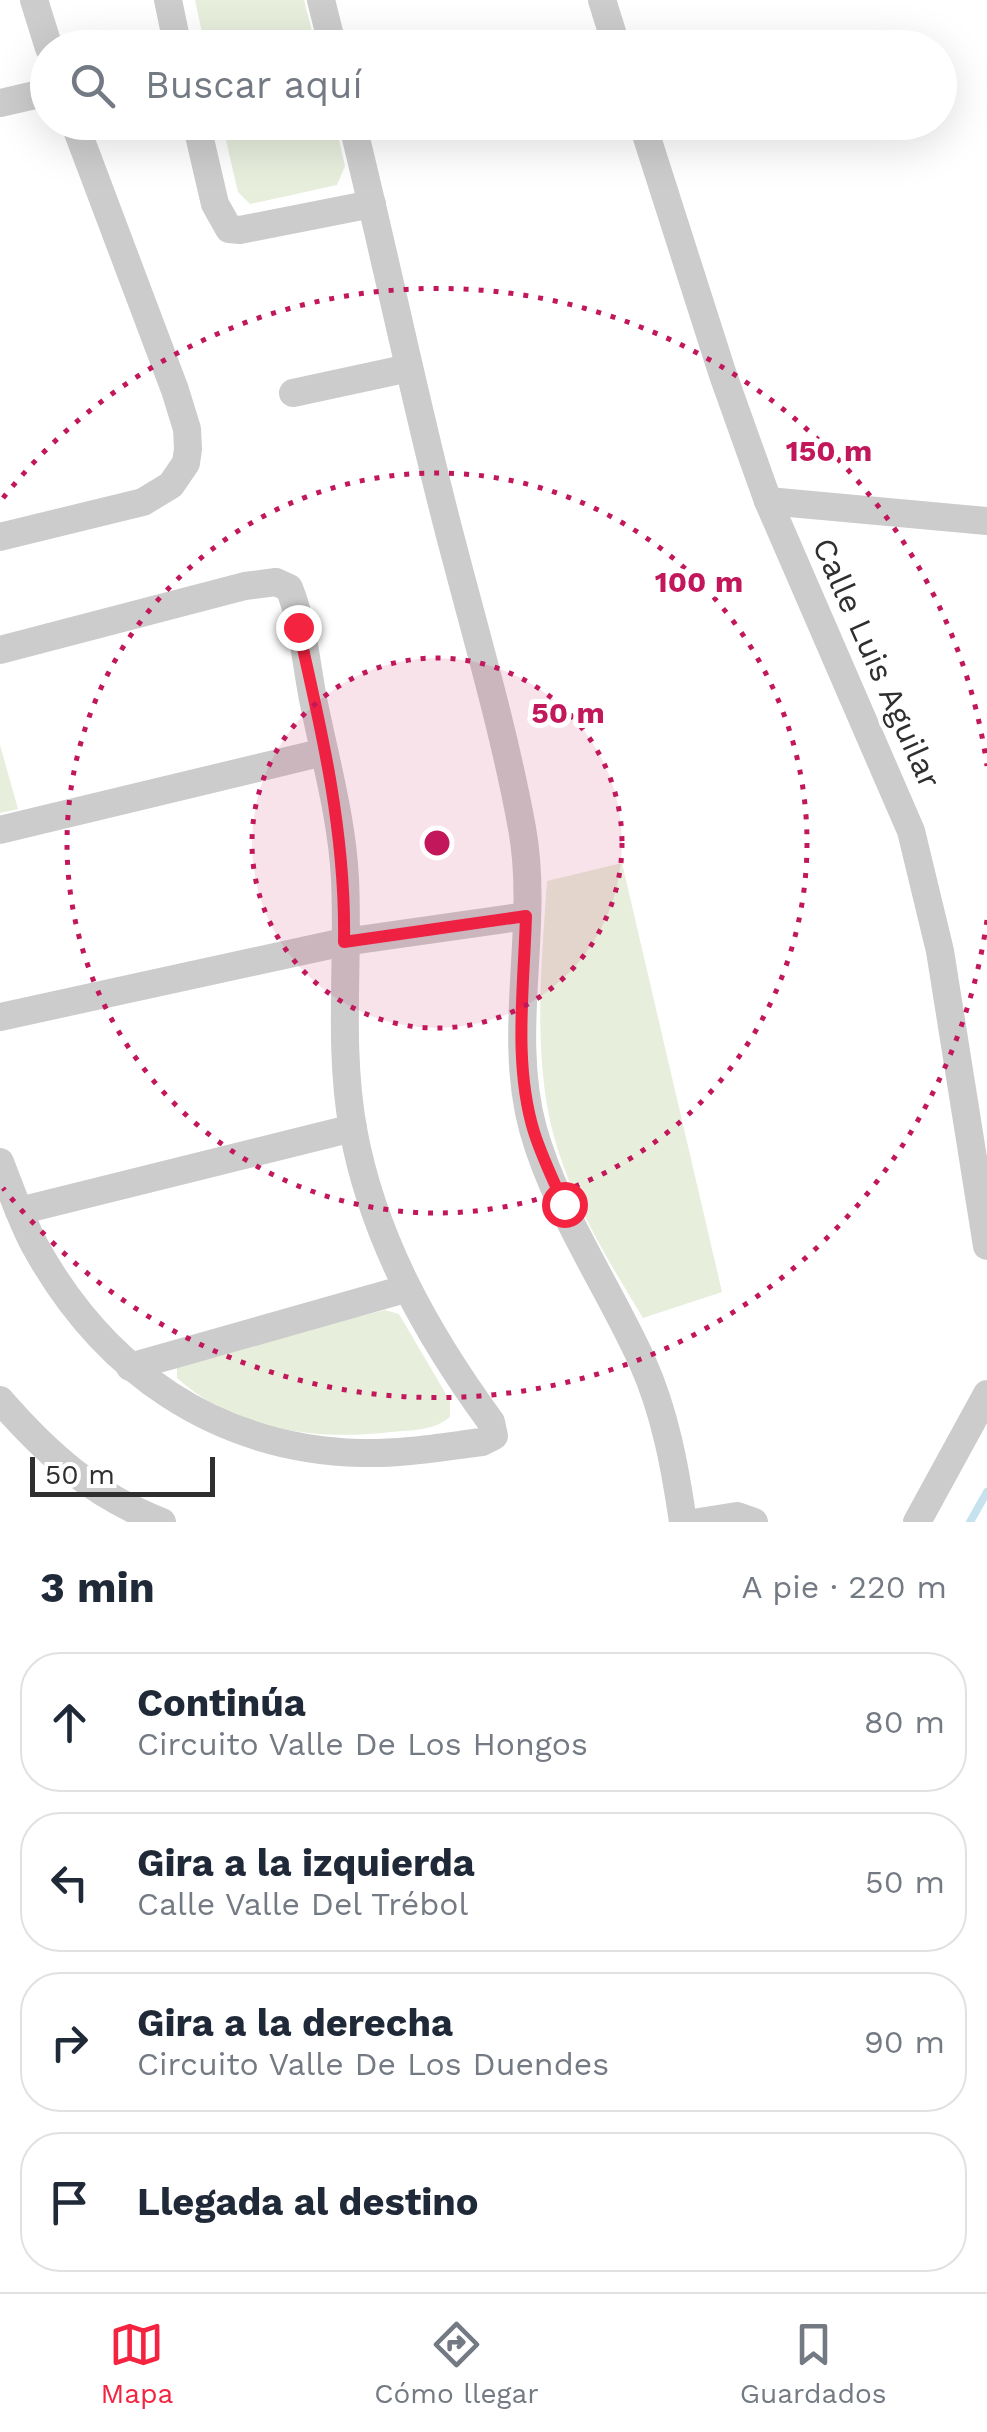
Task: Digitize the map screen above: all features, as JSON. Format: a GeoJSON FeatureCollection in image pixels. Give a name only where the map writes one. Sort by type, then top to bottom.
{"type":"FeatureCollection","features":[{"type":"Feature","properties":{"kind":"street"},"geometry":{"type":"LineString","coordinates":[[34,0],[43,30]]}},
{"type":"Feature","properties":{"kind":"street"},"geometry":{"type":"LineString","coordinates":[[168,0],[174,30]]}},
{"type":"Feature","properties":{"kind":"street"},"geometry":{"type":"LineString","coordinates":[[321,0],[328,30]]}},
{"type":"Feature","properties":{"kind":"street"},"geometry":{"type":"LineString","coordinates":[[602,0],[611,30]]}},
{"type":"Feature","properties":{"kind":"street"},"geometry":{"type":"LineString","coordinates":[[0,103],[30,96]]}},
{"type":"Feature","properties":{"kind":"street"},"geometry":{"type":"LineString","coordinates":[[0,537],[158,495],[180,476],[188,449],[187,428],[81,140]]}},
{"type":"Feature","properties":{"kind":"street"},"geometry":{"type":"LineString","coordinates":[[200,140],[215,204],[229,228],[252,228],[372,204]]}},
{"type":"Feature","properties":{"kind":"street"},"geometry":{"type":"LineString","coordinates":[[356,140],[409,368],[512,776],[528,871],[522,1051],[533,1130],[564,1204],[644,1364],[667,1436],[682,1522]]}},
{"type":"Feature","properties":{"kind":"street","name":"Calle Luis Aguilar"},"geometry":{"type":"LineString","coordinates":[[648,140],[768,501],[911,831],[940,952],[987,1246]]}},
{"type":"Feature","properties":{"kind":"street"},"geometry":{"type":"LineString","coordinates":[[292,393],[409,368]]}},
{"type":"Feature","properties":{"kind":"street"},"geometry":{"type":"LineString","coordinates":[[768,501],[987,521]]}},
{"type":"Feature","properties":{"kind":"street"},"geometry":{"type":"LineString","coordinates":[[0,650],[245,586],[285,584],[291,593],[335,798],[345,878],[344,994],[353,1128],[370,1192],[406,1289],[437,1345],[491,1422],[494,1436],[403,1452],[363,1453],[287,1444],[194,1412],[130,1367],[86,1322],[54,1277],[19,1210],[0,1162]]}},
{"type":"Feature","properties":{"kind":"street"},"geometry":{"type":"LineString","coordinates":[[0,830],[324,752]]}},
{"type":"Feature","properties":{"kind":"street"},"geometry":{"type":"LineString","coordinates":[[0,1017],[344,942],[526,916]]}},
{"type":"Feature","properties":{"kind":"street"},"geometry":{"type":"LineString","coordinates":[[19,1210],[353,1128]]}},
{"type":"Feature","properties":{"kind":"street"},"geometry":{"type":"LineString","coordinates":[[130,1367],[406,1289]]}},
{"type":"Feature","properties":{"kind":"street"},"geometry":{"type":"LineString","coordinates":[[917,1522],[987,1394]]}},
{"type":"Feature","properties":{"kind":"street"},"geometry":{"type":"LineString","coordinates":[[0,1400],[42,1447],[92,1488],[162,1522]]}},
{"type":"Feature","properties":{"kind":"street"},"geometry":{"type":"LineString","coordinates":[[698,1522],[746,1519]]}},
{"type":"Feature","properties":{"kind":"green space"},"geometry":{"type":"Polygon","coordinates":[[[195,0],[304,0],[312,30],[201,30],[195,0]]]}},
{"type":"Feature","properties":{"kind":"green space"},"geometry":{"type":"Polygon","coordinates":[[[226,140],[339,140],[345,166],[337,185],[250,204],[238,192],[226,140]]]}},
{"type":"Feature","properties":{"kind":"green space"},"geometry":{"type":"Polygon","coordinates":[[[0,745],[18,809],[0,813],[0,745]]]}},
{"type":"Feature","properties":{"kind":"green space"},"geometry":{"type":"Polygon","coordinates":[[[622,863],[722,1292],[643,1318],[602,1249],[567,1176],[551,1125],[542,1065],[541,973],[547,881],[622,863]]]}},
{"type":"Feature","properties":{"kind":"green space"},"geometry":{"type":"Polygon","coordinates":[[[385,1310],[399,1314],[450,1401],[450,1417],[437,1425],[334,1435],[278,1428],[225,1410],[177,1378],[177,1368],[187,1358],[385,1310]]]}},
{"type":"Feature","properties":{"kind":"waterway"},"geometry":{"type":"LineString","coordinates":[[970,1522],[987,1492]]}},
{"type":"Feature","properties":{"kind":"route"},"geometry":{"type":"LineString","coordinates":[[298,627],[340,829],[345,878],[344,942],[526,916],[522,1051],[526,1091],[533,1130],[564,1204]]}}]}
